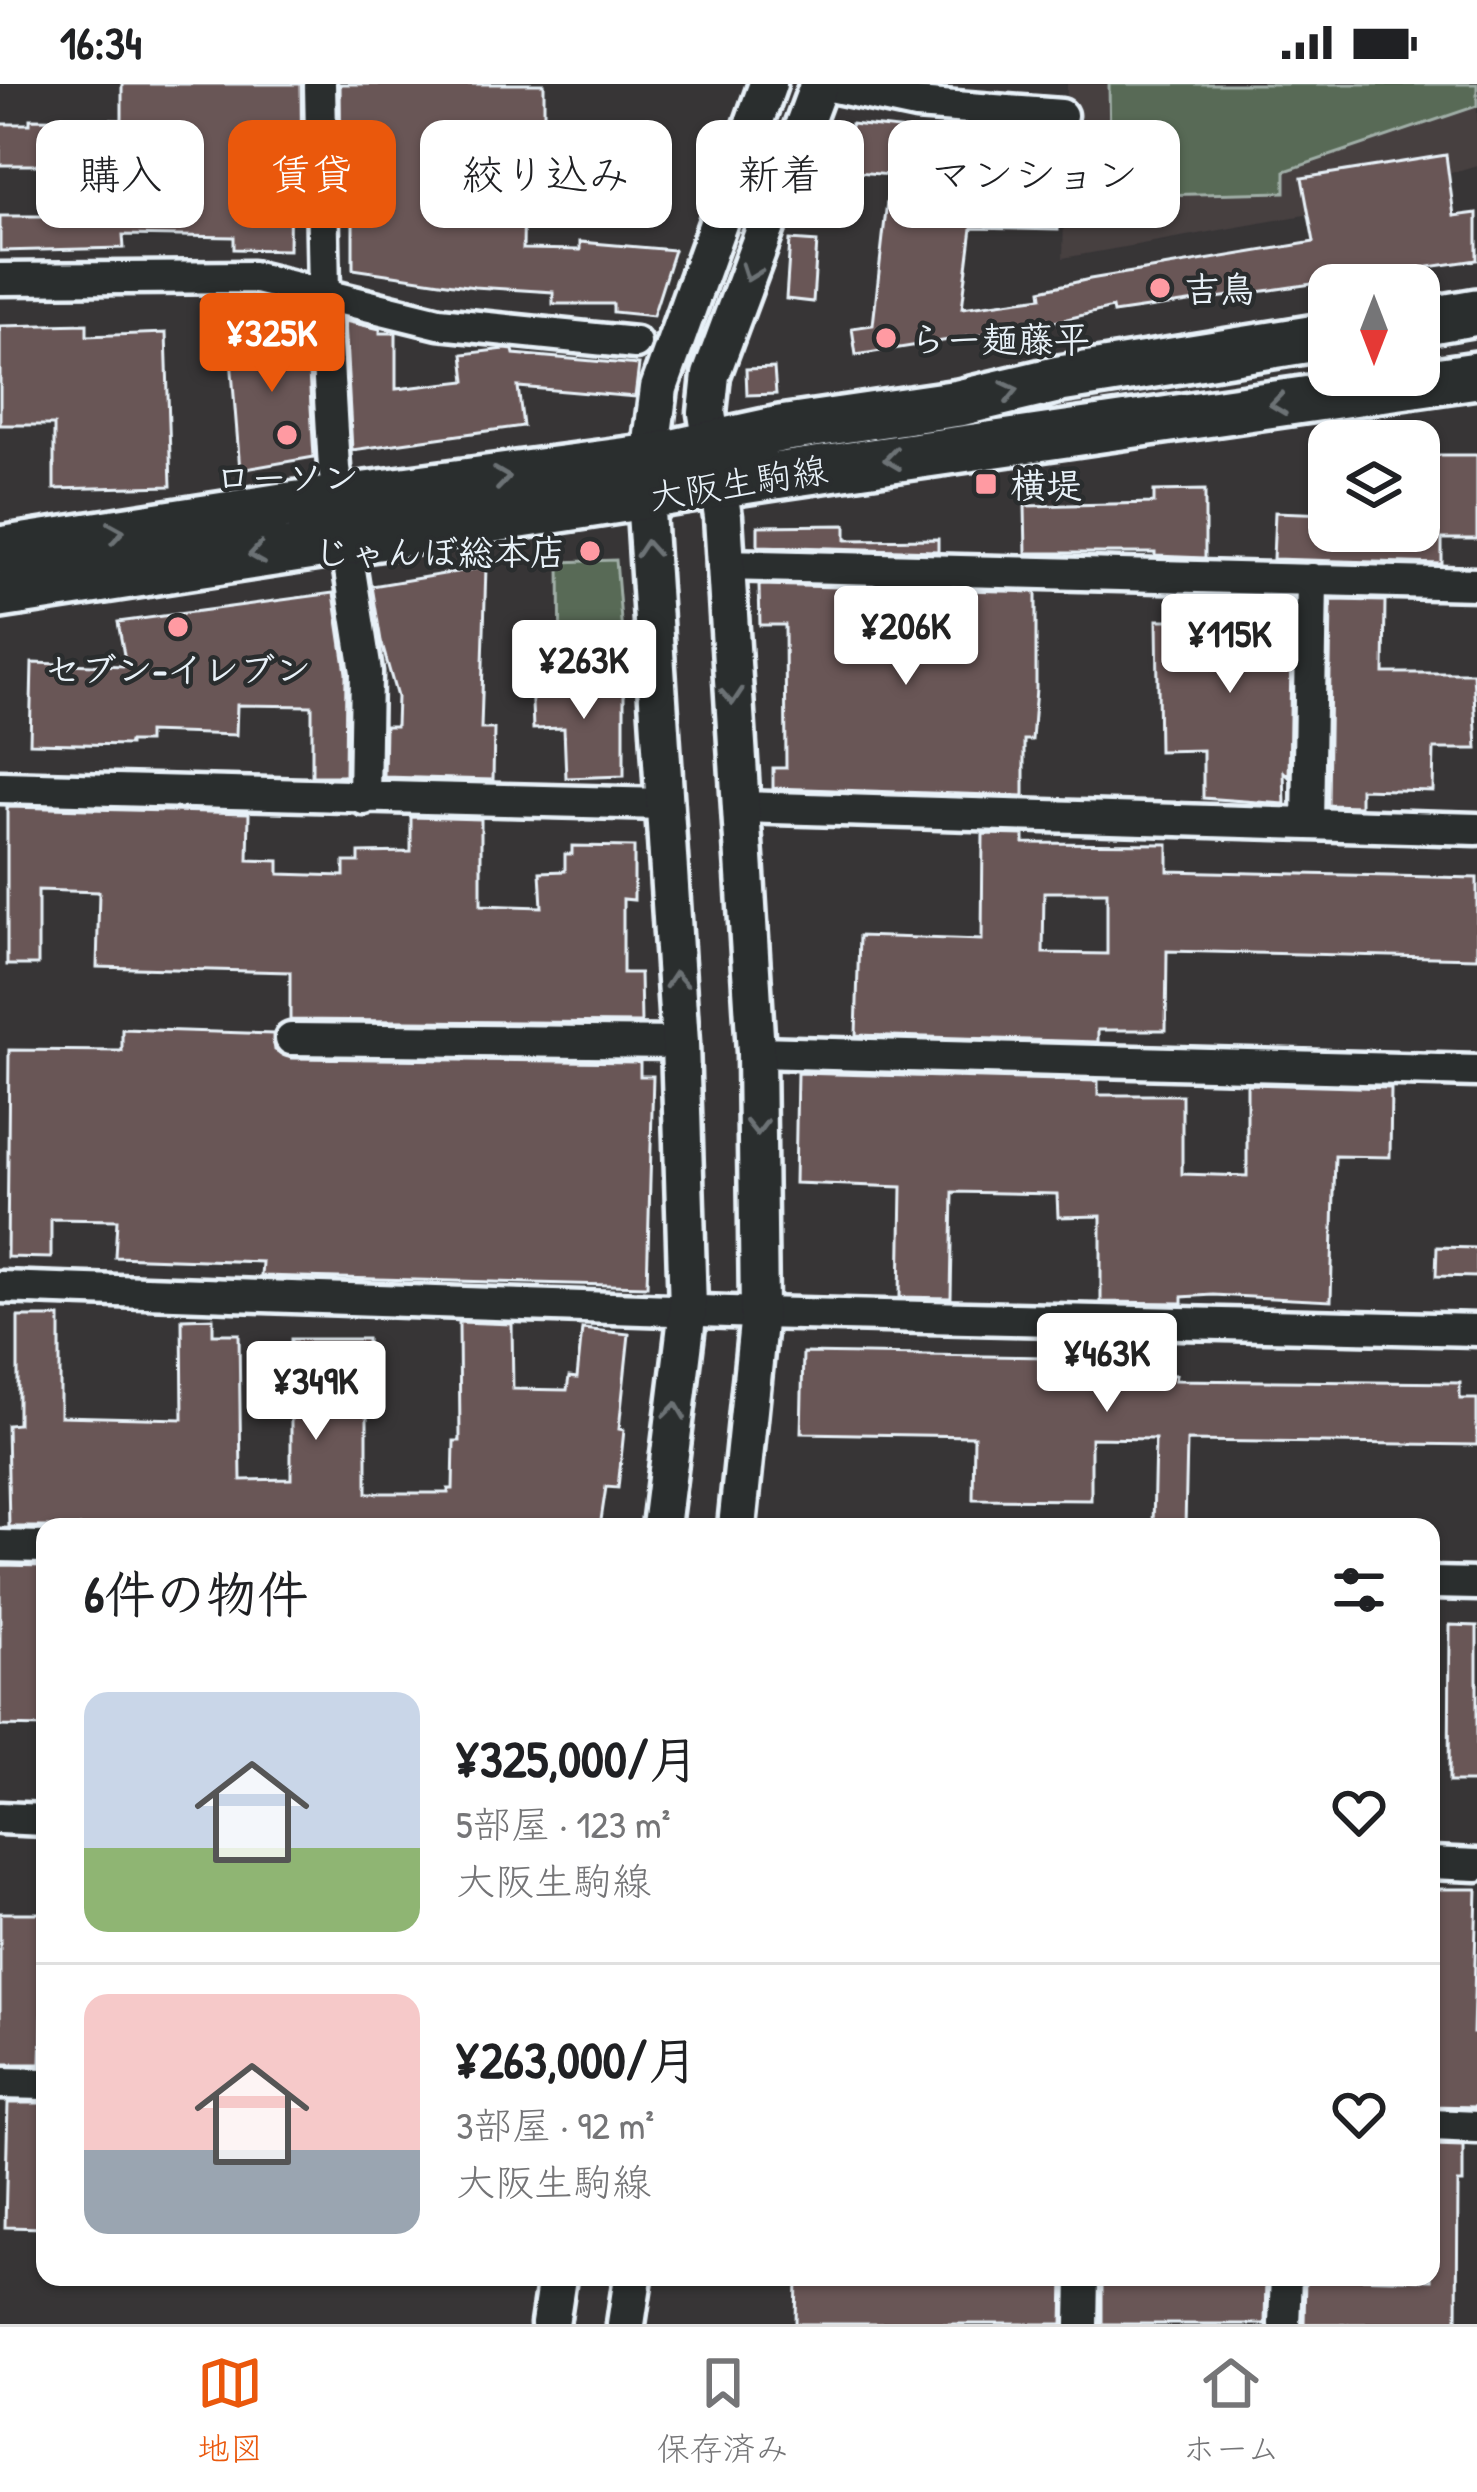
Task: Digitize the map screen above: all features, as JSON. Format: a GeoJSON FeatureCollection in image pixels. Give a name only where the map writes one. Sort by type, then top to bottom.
{"type":"FeatureCollection","features":[{"type":"Feature","properties":{"kind":"main road"},"geometry":{"type":"LineString","coordinates":[[1440,318],[1477,312]]}},
{"type":"Feature","properties":{"kind":"main road","name":"大阪生駒線"},"geometry":{"type":"LineString","coordinates":[[716,465],[780,429],[959,403],[1060,379],[1308,339]]}},
{"type":"Feature","properties":{"kind":"main road","name":"大阪生駒線"},"geometry":{"type":"LineString","coordinates":[[0,550],[340,522],[716,465],[1477,375]]}},
{"type":"Feature","properties":{"kind":"main road","name":"大阪生駒線"},"geometry":{"type":"LineString","coordinates":[[0,595],[340,522]]}},
{"type":"Feature","properties":{"kind":"street"},"geometry":{"type":"LineString","coordinates":[[320,84],[325,292],[340,522],[366,672],[364,799]]}},
{"type":"Feature","properties":{"kind":"street"},"geometry":{"type":"LineString","coordinates":[[662,1518],[688,1310],[680,1043],[648,477],[659,388],[764,95],[806,120],[820,84],[916,104],[1061,115]]}},
{"type":"Feature","properties":{"kind":"street"},"geometry":{"type":"LineString","coordinates":[[737,1518],[758,1313],[756,1052],[716,465],[706,413],[711,375],[766,228]]}},
{"type":"Feature","properties":{"kind":"street"},"geometry":{"type":"LineString","coordinates":[[0,279],[252,277],[439,323],[635,343]]}},
{"type":"Feature","properties":{"kind":"street"},"geometry":{"type":"LineString","coordinates":[[723,565],[1477,584]]}},
{"type":"Feature","properties":{"kind":"street"},"geometry":{"type":"LineString","coordinates":[[1308,824],[1312,579]]}},
{"type":"Feature","properties":{"kind":"street"},"geometry":{"type":"LineString","coordinates":[[0,787],[663,804]]}},
{"type":"Feature","properties":{"kind":"street"},"geometry":{"type":"LineString","coordinates":[[740,807],[1477,829]]}},
{"type":"Feature","properties":{"kind":"street"},"geometry":{"type":"LineString","coordinates":[[291,1039],[680,1043]]}},
{"type":"Feature","properties":{"kind":"street"},"geometry":{"type":"LineString","coordinates":[[756,1052],[1477,1071]]}},
{"type":"Feature","properties":{"kind":"street"},"geometry":{"type":"LineString","coordinates":[[0,1287],[758,1313],[1477,1330]]}},
{"type":"Feature","properties":{"kind":"street"},"geometry":{"type":"LineString","coordinates":[[0,1546],[36,1547]]}},
{"type":"Feature","properties":{"kind":"street"},"geometry":{"type":"LineString","coordinates":[[1440,1582],[1477,1584]]}},
{"type":"Feature","properties":{"kind":"street"},"geometry":{"type":"LineString","coordinates":[[0,1818],[36,1820]]}},
{"type":"Feature","properties":{"kind":"street"},"geometry":{"type":"LineString","coordinates":[[1440,1863],[1477,1865]]}},
{"type":"Feature","properties":{"kind":"street"},"geometry":{"type":"LineString","coordinates":[[0,2083],[36,2084]]}},
{"type":"Feature","properties":{"kind":"street"},"geometry":{"type":"LineString","coordinates":[[1440,2126],[1477,2127]]}},
{"type":"Feature","properties":{"kind":"street"},"geometry":{"type":"LineString","coordinates":[[550,2324],[556,2286]]}},
{"type":"Feature","properties":{"kind":"street"},"geometry":{"type":"LineString","coordinates":[[626,2324],[632,2286]]}},
{"type":"Feature","properties":{"kind":"street"},"geometry":{"type":"LineString","coordinates":[[1082,2324],[1083,2286]]}},
{"type":"Feature","properties":{"kind":"street"},"geometry":{"type":"LineString","coordinates":[[1283,2324],[1285,2286]]}},
{"type":"Feature","properties":{"kind":"shaded area"},"geometry":{"type":"Polygon","coordinates":[[[1067,84],[1477,84],[1477,165],[1322,212],[1063,258],[1064,228],[1180,228],[1180,120],[1066,120],[1067,84]]]}},
{"type":"Feature","properties":{"kind":"green space"},"geometry":{"type":"Polygon","coordinates":[[[1109,84],[1477,84],[1477,106],[1285,171],[1285,192],[1180,194],[1180,120],[1110,120],[1109,84]]]}},
{"type":"Feature","properties":{"kind":"green space"},"geometry":{"type":"Polygon","coordinates":[[[616,560],[624,658],[561,674],[560,562],[616,560]]]}},
{"type":"Feature","properties":{"kind":"building"},"geometry":{"type":"Polygon","coordinates":[[[122,84],[301,84],[301,120],[228,120],[228,228],[289,228],[289,250],[234,249],[234,237],[123,235],[124,248],[0,251],[0,216],[36,216],[36,228],[204,228],[204,120],[122,120],[122,84]]]}},
{"type":"Feature","properties":{"kind":"building"},"geometry":{"type":"Polygon","coordinates":[[[340,84],[544,84],[544,120],[420,120],[420,228],[523,228],[523,249],[580,250],[580,242],[674,250],[653,316],[613,312],[613,304],[553,304],[553,292],[474,287],[353,269],[353,228],[396,228],[396,120],[340,120],[340,84]]]}},
{"type":"Feature","properties":{"kind":"building"},"geometry":{"type":"Polygon","coordinates":[[[30,119],[122,120],[36,120],[36,165],[0,165],[0,124],[30,124],[30,119]]]}},
{"type":"Feature","properties":{"kind":"building"},"geometry":{"type":"Polygon","coordinates":[[[864,125],[888,128],[888,175],[864,173],[864,125]]]}},
{"type":"Feature","properties":{"kind":"building"},"geometry":{"type":"Polygon","coordinates":[[[1446,155],[1454,216],[1477,213],[1477,260],[1440,265],[1308,264],[1308,285],[1113,313],[1112,308],[1042,325],[856,355],[852,328],[873,325],[888,193],[888,228],[972,228],[962,308],[1042,297],[1041,290],[1090,279],[1314,242],[1302,178],[1446,155]]]}},
{"type":"Feature","properties":{"kind":"building"},"geometry":{"type":"Polygon","coordinates":[[[790,240],[817,242],[813,302],[786,299],[790,240]]]}},
{"type":"Feature","properties":{"kind":"building"},"geometry":{"type":"Polygon","coordinates":[[[345,321],[380,329],[380,333],[396,333],[396,389],[466,381],[463,354],[505,349],[514,354],[639,365],[635,397],[518,387],[523,426],[352,450],[345,321]]]}},
{"type":"Feature","properties":{"kind":"building"},"geometry":{"type":"Polygon","coordinates":[[[267,322],[306,322],[314,457],[240,470],[229,334],[267,333],[267,322]]]}},
{"type":"Feature","properties":{"kind":"building"},"geometry":{"type":"Polygon","coordinates":[[[87,324],[87,336],[166,333],[171,486],[54,489],[54,425],[0,425],[0,326],[87,324]]]}},
{"type":"Feature","properties":{"kind":"building"},"geometry":{"type":"Polygon","coordinates":[[[774,368],[776,394],[747,395],[746,369],[774,368]]]}},
{"type":"Feature","properties":{"kind":"building"},"geometry":{"type":"Polygon","coordinates":[[[1440,455],[1477,455],[1477,539],[1442,539],[1442,564],[1273,559],[1275,512],[1308,513],[1308,552],[1440,552],[1440,455]]]}},
{"type":"Feature","properties":{"kind":"building"},"geometry":{"type":"Polygon","coordinates":[[[1205,490],[1205,558],[1155,553],[1026,553],[1025,506],[1154,503],[1154,491],[1205,490]]]}},
{"type":"Feature","properties":{"kind":"building"},"geometry":{"type":"Polygon","coordinates":[[[846,525],[846,540],[938,539],[938,551],[758,546],[758,526],[846,525]]]}},
{"type":"Feature","properties":{"kind":"building"},"geometry":{"type":"Polygon","coordinates":[[[486,567],[481,729],[494,729],[493,780],[384,777],[385,726],[396,726],[397,697],[372,586],[486,567]]]}},
{"type":"Feature","properties":{"kind":"building"},"geometry":{"type":"Polygon","coordinates":[[[759,585],[1036,592],[1036,688],[1032,740],[1024,740],[1024,796],[773,788],[773,768],[786,768],[785,625],[760,625],[759,585]]]}},
{"type":"Feature","properties":{"kind":"building"},"geometry":{"type":"Polygon","coordinates":[[[334,593],[346,673],[345,776],[312,776],[312,706],[237,705],[236,735],[148,732],[148,742],[129,745],[30,743],[32,663],[126,666],[118,622],[334,593]]]}},
{"type":"Feature","properties":{"kind":"building"},"geometry":{"type":"Polygon","coordinates":[[[1211,598],[1292,599],[1285,804],[1203,798],[1203,750],[1159,751],[1157,620],[1212,620],[1211,598]]]}},
{"type":"Feature","properties":{"kind":"building"},"geometry":{"type":"Polygon","coordinates":[[[1331,600],[1385,601],[1384,673],[1473,673],[1477,749],[1434,749],[1433,791],[1360,789],[1360,806],[1328,805],[1331,600]]]}},
{"type":"Feature","properties":{"kind":"building"},"geometry":{"type":"Polygon","coordinates":[[[531,676],[624,679],[624,776],[566,778],[564,728],[533,729],[531,676]]]}},
{"type":"Feature","properties":{"kind":"building"},"geometry":{"type":"Polygon","coordinates":[[[7,807],[249,813],[248,860],[279,861],[279,874],[344,876],[344,862],[359,862],[359,853],[411,852],[411,817],[481,819],[481,905],[542,907],[540,872],[565,871],[565,854],[572,854],[572,846],[634,847],[634,900],[623,899],[623,973],[640,973],[641,1023],[290,1020],[290,972],[97,967],[99,892],[38,890],[38,965],[7,965],[7,807]]]}},
{"type":"Feature","properties":{"kind":"building"},"geometry":{"type":"Polygon","coordinates":[[[983,834],[1024,835],[1024,843],[1168,844],[1168,871],[1477,878],[1477,958],[1167,951],[1166,1030],[1098,1030],[1098,1042],[856,1035],[859,936],[982,940],[983,834]],[[1044,892],[1043,953],[1107,954],[1107,892],[1044,892]]]}},
{"type":"Feature","properties":{"kind":"building"},"geometry":{"type":"Polygon","coordinates":[[[122,1029],[273,1034],[275,1050],[291,1058],[640,1062],[640,1076],[653,1076],[647,1286],[261,1276],[262,1262],[115,1257],[117,1220],[51,1219],[51,1258],[7,1257],[9,1050],[122,1051],[122,1029]]]}},
{"type":"Feature","properties":{"kind":"building"},"geometry":{"type":"Polygon","coordinates":[[[797,1073],[1098,1081],[1098,1095],[1182,1095],[1182,1174],[1247,1176],[1247,1084],[1391,1088],[1390,1157],[1335,1156],[1331,1301],[1213,1295],[1182,1297],[1182,1303],[1101,1302],[1101,1216],[1058,1217],[1057,1194],[953,1192],[951,1298],[900,1297],[902,1187],[795,1183],[797,1073]]]}},
{"type":"Feature","properties":{"kind":"building"},"geometry":{"type":"Polygon","coordinates":[[[1437,1247],[1477,1248],[1477,1277],[1436,1276],[1437,1247]]]}},
{"type":"Feature","properties":{"kind":"building"},"geometry":{"type":"Polygon","coordinates":[[[18,1317],[60,1317],[60,1416],[183,1419],[182,1319],[213,1318],[213,1334],[239,1334],[241,1480],[291,1479],[291,1339],[367,1339],[367,1493],[448,1493],[453,1489],[454,1441],[460,1441],[459,1322],[512,1324],[513,1389],[567,1390],[569,1377],[577,1378],[582,1329],[629,1334],[618,1488],[606,1487],[601,1518],[36,1518],[36,1527],[9,1527],[7,1425],[18,1424],[18,1317]]]}},
{"type":"Feature","properties":{"kind":"building"},"geometry":{"type":"Polygon","coordinates":[[[803,1353],[1109,1358],[1109,1373],[1176,1375],[1175,1380],[1460,1383],[1460,1399],[1477,1399],[1477,1445],[1187,1441],[1185,1518],[1153,1518],[1155,1439],[1091,1438],[1091,1500],[973,1499],[974,1436],[801,1433],[803,1353]]]}},
{"type":"Feature","properties":{"kind":"building"},"geometry":{"type":"Polygon","coordinates":[[[0,1565],[36,1566],[36,1727],[0,1726],[0,1565]]]}},
{"type":"Feature","properties":{"kind":"building"},"geometry":{"type":"Polygon","coordinates":[[[1450,1625],[1477,1626],[1477,1782],[1449,1782],[1450,1625]]]}},
{"type":"Feature","properties":{"kind":"building"},"geometry":{"type":"Polygon","coordinates":[[[1440,1889],[1477,1889],[1473,2033],[1477,2033],[1477,2107],[1440,2106],[1440,1889]]]}},
{"type":"Feature","properties":{"kind":"building"},"geometry":{"type":"Polygon","coordinates":[[[0,1913],[36,1913],[36,2064],[0,2064],[0,1913]]]}},
{"type":"Feature","properties":{"kind":"building"},"geometry":{"type":"Polygon","coordinates":[[[8,2103],[36,2103],[36,2228],[5,2227],[8,2103]]]}},
{"type":"Feature","properties":{"kind":"building"},"geometry":{"type":"Polygon","coordinates":[[[1440,2145],[1463,2146],[1463,2183],[1458,2183],[1457,2324],[1304,2324],[1305,2286],[1440,2286],[1440,2145]]]}},
{"type":"Feature","properties":{"kind":"building"},"geometry":{"type":"Polygon","coordinates":[[[797,2286],[1064,2286],[1063,2324],[796,2324],[797,2286]]]}},
{"type":"Feature","properties":{"kind":"building"},"geometry":{"type":"Polygon","coordinates":[[[1102,2286],[1266,2286],[1265,2324],[1102,2324],[1102,2286]]]}},
{"type":"Feature","properties":{"kind":"place","name":"吉鳥"},"geometry":{"type":"Point","coordinates":[1160,288]}},
{"type":"Feature","properties":{"kind":"place","name":"らー麺藤平"},"geometry":{"type":"Point","coordinates":[886,338]}},
{"type":"Feature","properties":{"kind":"place","name":"ローソン"},"geometry":{"type":"Point","coordinates":[287,435]}},
{"type":"Feature","properties":{"kind":"place","name":"横堤"},"geometry":{"type":"Point","coordinates":[986,484]}},
{"type":"Feature","properties":{"kind":"place","name":"じゃんぼ総本店"},"geometry":{"type":"Point","coordinates":[590,551]}},
{"type":"Feature","properties":{"kind":"place","name":"セブン-イレブン"},"geometry":{"type":"Point","coordinates":[178,627]}}]}
